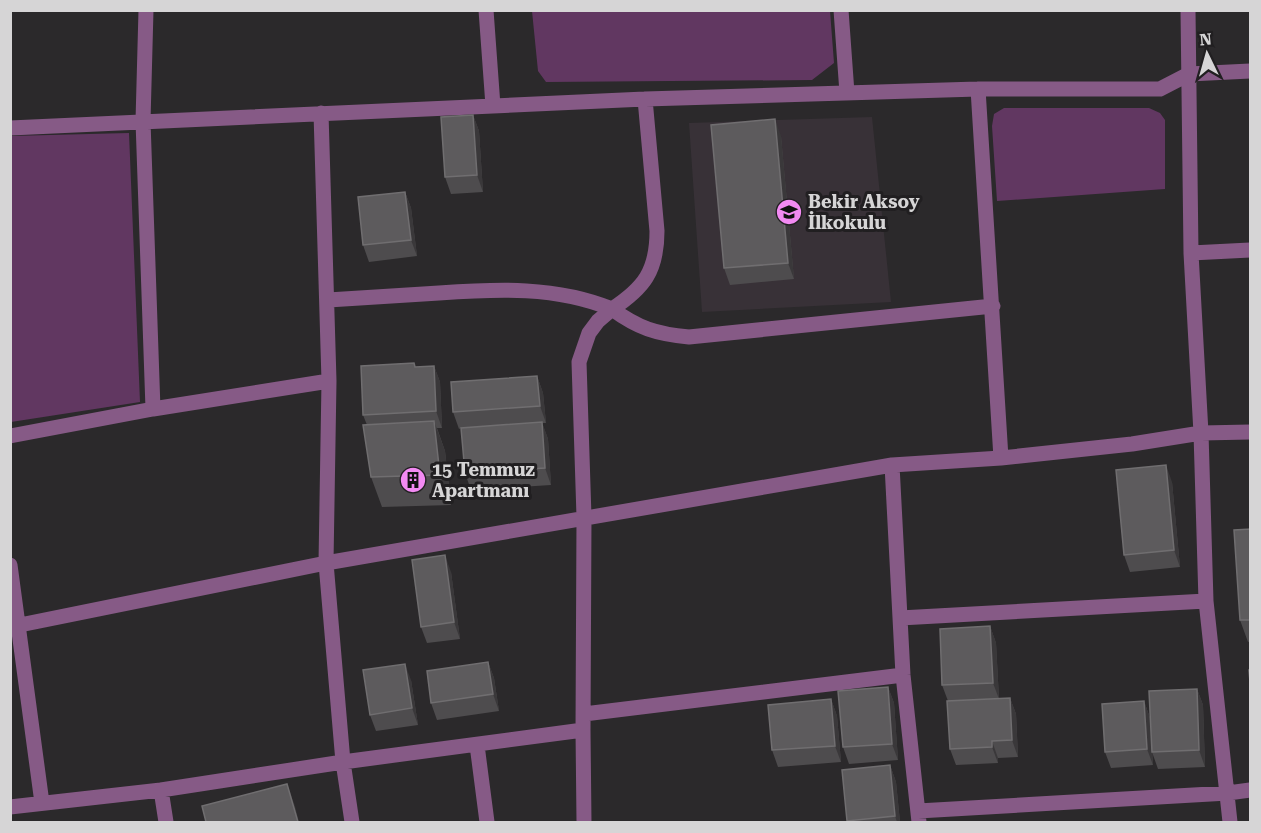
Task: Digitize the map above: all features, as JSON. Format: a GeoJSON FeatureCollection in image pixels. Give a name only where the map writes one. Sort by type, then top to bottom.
{"type":"FeatureCollection","features":[{"type":"Feature","properties":{"kind":"street"},"geometry":{"type":"LineString","coordinates":[[146,10],[143,122],[153,409]]}},
{"type":"Feature","properties":{"kind":"street"},"geometry":{"type":"LineString","coordinates":[[486,10],[493,105]]}},
{"type":"Feature","properties":{"kind":"street"},"geometry":{"type":"LineString","coordinates":[[841,10],[847,93]]}},
{"type":"Feature","properties":{"kind":"street"},"geometry":{"type":"LineString","coordinates":[[1188,10],[1191,253],[1201,433],[1206,601],[1230,822]]}},
{"type":"Feature","properties":{"kind":"street"},"geometry":{"type":"LineString","coordinates":[[10,128],[645,99],[978,89],[1160,89],[1189,74],[1251,71]]}},
{"type":"Feature","properties":{"kind":"street"},"geometry":{"type":"LineString","coordinates":[[978,89],[1001,458]]}},
{"type":"Feature","properties":{"kind":"street"},"geometry":{"type":"LineString","coordinates":[[584,822],[584,517],[579,362],[589,333],[598,321],[632,296],[644,282],[657,252],[645,99]]}},
{"type":"Feature","properties":{"kind":"street"},"geometry":{"type":"LineString","coordinates":[[321,113],[329,381],[326,563],[343,762],[352,822]]}},
{"type":"Feature","properties":{"kind":"street"},"geometry":{"type":"LineString","coordinates":[[1191,253],[1251,250]]}},
{"type":"Feature","properties":{"kind":"street"},"geometry":{"type":"LineString","coordinates":[[328,300],[500,289],[570,296],[593,301],[612,309],[650,331],[689,337],[993,306]]}},
{"type":"Feature","properties":{"kind":"street"},"geometry":{"type":"LineString","coordinates":[[10,436],[153,409],[329,381]]}},
{"type":"Feature","properties":{"kind":"street"},"geometry":{"type":"LineString","coordinates":[[15,626],[326,563],[892,465],[1001,458],[1132,444],[1201,433],[1251,432]]}},
{"type":"Feature","properties":{"kind":"street"},"geometry":{"type":"LineString","coordinates":[[892,465],[903,675],[918,817],[1251,790]]}},
{"type":"Feature","properties":{"kind":"street"},"geometry":{"type":"LineString","coordinates":[[10,565],[15,626],[42,802]]}},
{"type":"Feature","properties":{"kind":"street"},"geometry":{"type":"LineString","coordinates":[[900,618],[1206,601]]}},
{"type":"Feature","properties":{"kind":"street"},"geometry":{"type":"LineString","coordinates":[[584,714],[903,675]]}},
{"type":"Feature","properties":{"kind":"street"},"geometry":{"type":"LineString","coordinates":[[10,807],[161,790],[343,762],[583,730]]}},
{"type":"Feature","properties":{"kind":"street"},"geometry":{"type":"LineString","coordinates":[[477,745],[487,822]]}},
{"type":"Feature","properties":{"kind":"street"},"geometry":{"type":"LineString","coordinates":[[161,790],[166,822]]}},
{"type":"Feature","properties":{"kind":"shaded area"},"geometry":{"type":"Polygon","coordinates":[[[532,11],[830,11],[834,63],[812,80],[546,82],[538,71],[532,11]]]}},
{"type":"Feature","properties":{"kind":"shaded area"},"geometry":{"type":"Polygon","coordinates":[[[1004,108],[1149,108],[1160,113],[1165,120],[1165,189],[997,201],[992,126],[994,114],[1004,108]]]}},
{"type":"Feature","properties":{"kind":"shaded area","name":"Bekir Aksoy İlkokulu"},"geometry":{"type":"Polygon","coordinates":[[[872,117],[891,302],[702,312],[689,123],[872,117]]]}},
{"type":"Feature","properties":{"kind":"shaded area"},"geometry":{"type":"Polygon","coordinates":[[[129,133],[140,402],[11,422],[11,136],[129,133]]]}},
{"type":"Feature","properties":{"kind":"building"},"geometry":{"type":"Polygon","coordinates":[[[473,115],[477,175],[445,177],[441,117],[473,115]]]}},
{"type":"Feature","properties":{"kind":"building"},"geometry":{"type":"Polygon","coordinates":[[[775,119],[788,263],[724,268],[711,125],[775,119]]]}},
{"type":"Feature","properties":{"kind":"building"},"geometry":{"type":"Polygon","coordinates":[[[405,192],[411,240],[363,245],[358,197],[405,192]]]}},
{"type":"Feature","properties":{"kind":"building"},"geometry":{"type":"Polygon","coordinates":[[[414,363],[415,367],[434,366],[436,411],[363,415],[361,366],[414,363]]]}},
{"type":"Feature","properties":{"kind":"building"},"geometry":{"type":"Polygon","coordinates":[[[537,376],[540,406],[453,412],[451,382],[537,376]]]}},
{"type":"Feature","properties":{"kind":"building"},"geometry":{"type":"Polygon","coordinates":[[[434,421],[440,475],[371,477],[363,425],[434,421]]]}},
{"type":"Feature","properties":{"kind":"building"},"geometry":{"type":"Polygon","coordinates":[[[542,422],[545,468],[465,473],[461,428],[542,422]]]}},
{"type":"Feature","properties":{"kind":"building"},"geometry":{"type":"Polygon","coordinates":[[[1166,465],[1174,550],[1124,555],[1116,470],[1166,465]]]}},
{"type":"Feature","properties":{"kind":"building"},"geometry":{"type":"Polygon","coordinates":[[[1251,529],[1251,620],[1240,620],[1234,530],[1251,529]]]}},
{"type":"Feature","properties":{"kind":"building"},"geometry":{"type":"Polygon","coordinates":[[[445,555],[454,622],[421,627],[412,560],[445,555]]]}},
{"type":"Feature","properties":{"kind":"building"},"geometry":{"type":"Polygon","coordinates":[[[990,626],[993,683],[942,685],[940,629],[990,626]]]}},
{"type":"Feature","properties":{"kind":"building"},"geometry":{"type":"Polygon","coordinates":[[[488,662],[493,694],[431,703],[427,671],[488,662]]]}},
{"type":"Feature","properties":{"kind":"building"},"geometry":{"type":"Polygon","coordinates":[[[405,664],[412,708],[370,715],[363,670],[405,664]]]}},
{"type":"Feature","properties":{"kind":"building"},"geometry":{"type":"Polygon","coordinates":[[[1249,670],[1251,670],[1251,694],[1249,670]]]}},
{"type":"Feature","properties":{"kind":"building"},"geometry":{"type":"Polygon","coordinates":[[[888,687],[892,744],[843,747],[838,691],[888,687]]]}},
{"type":"Feature","properties":{"kind":"building"},"geometry":{"type":"Polygon","coordinates":[[[1197,689],[1199,750],[1152,752],[1149,691],[1197,689]]]}},
{"type":"Feature","properties":{"kind":"building"},"geometry":{"type":"Polygon","coordinates":[[[1010,698],[1012,740],[992,741],[992,747],[950,749],[947,701],[1010,698]]]}},
{"type":"Feature","properties":{"kind":"building"},"geometry":{"type":"Polygon","coordinates":[[[831,699],[835,746],[772,750],[768,705],[831,699]]]}},
{"type":"Feature","properties":{"kind":"building"},"geometry":{"type":"Polygon","coordinates":[[[1144,701],[1147,749],[1105,752],[1102,704],[1144,701]]]}},
{"type":"Feature","properties":{"kind":"building"},"geometry":{"type":"Polygon","coordinates":[[[890,765],[895,816],[847,821],[842,770],[890,765]]]}},
{"type":"Feature","properties":{"kind":"building"},"geometry":{"type":"Polygon","coordinates":[[[287,784],[298,822],[206,822],[202,806],[287,784]]]}},
{"type":"Feature","properties":{"kind":"place","name":"Bekir Aksoy İlkokulu"},"geometry":{"type":"Point","coordinates":[789,212]}},
{"type":"Feature","properties":{"kind":"place","name":"15 Temmuz Apartmanı"},"geometry":{"type":"Point","coordinates":[413,480]}}]}
